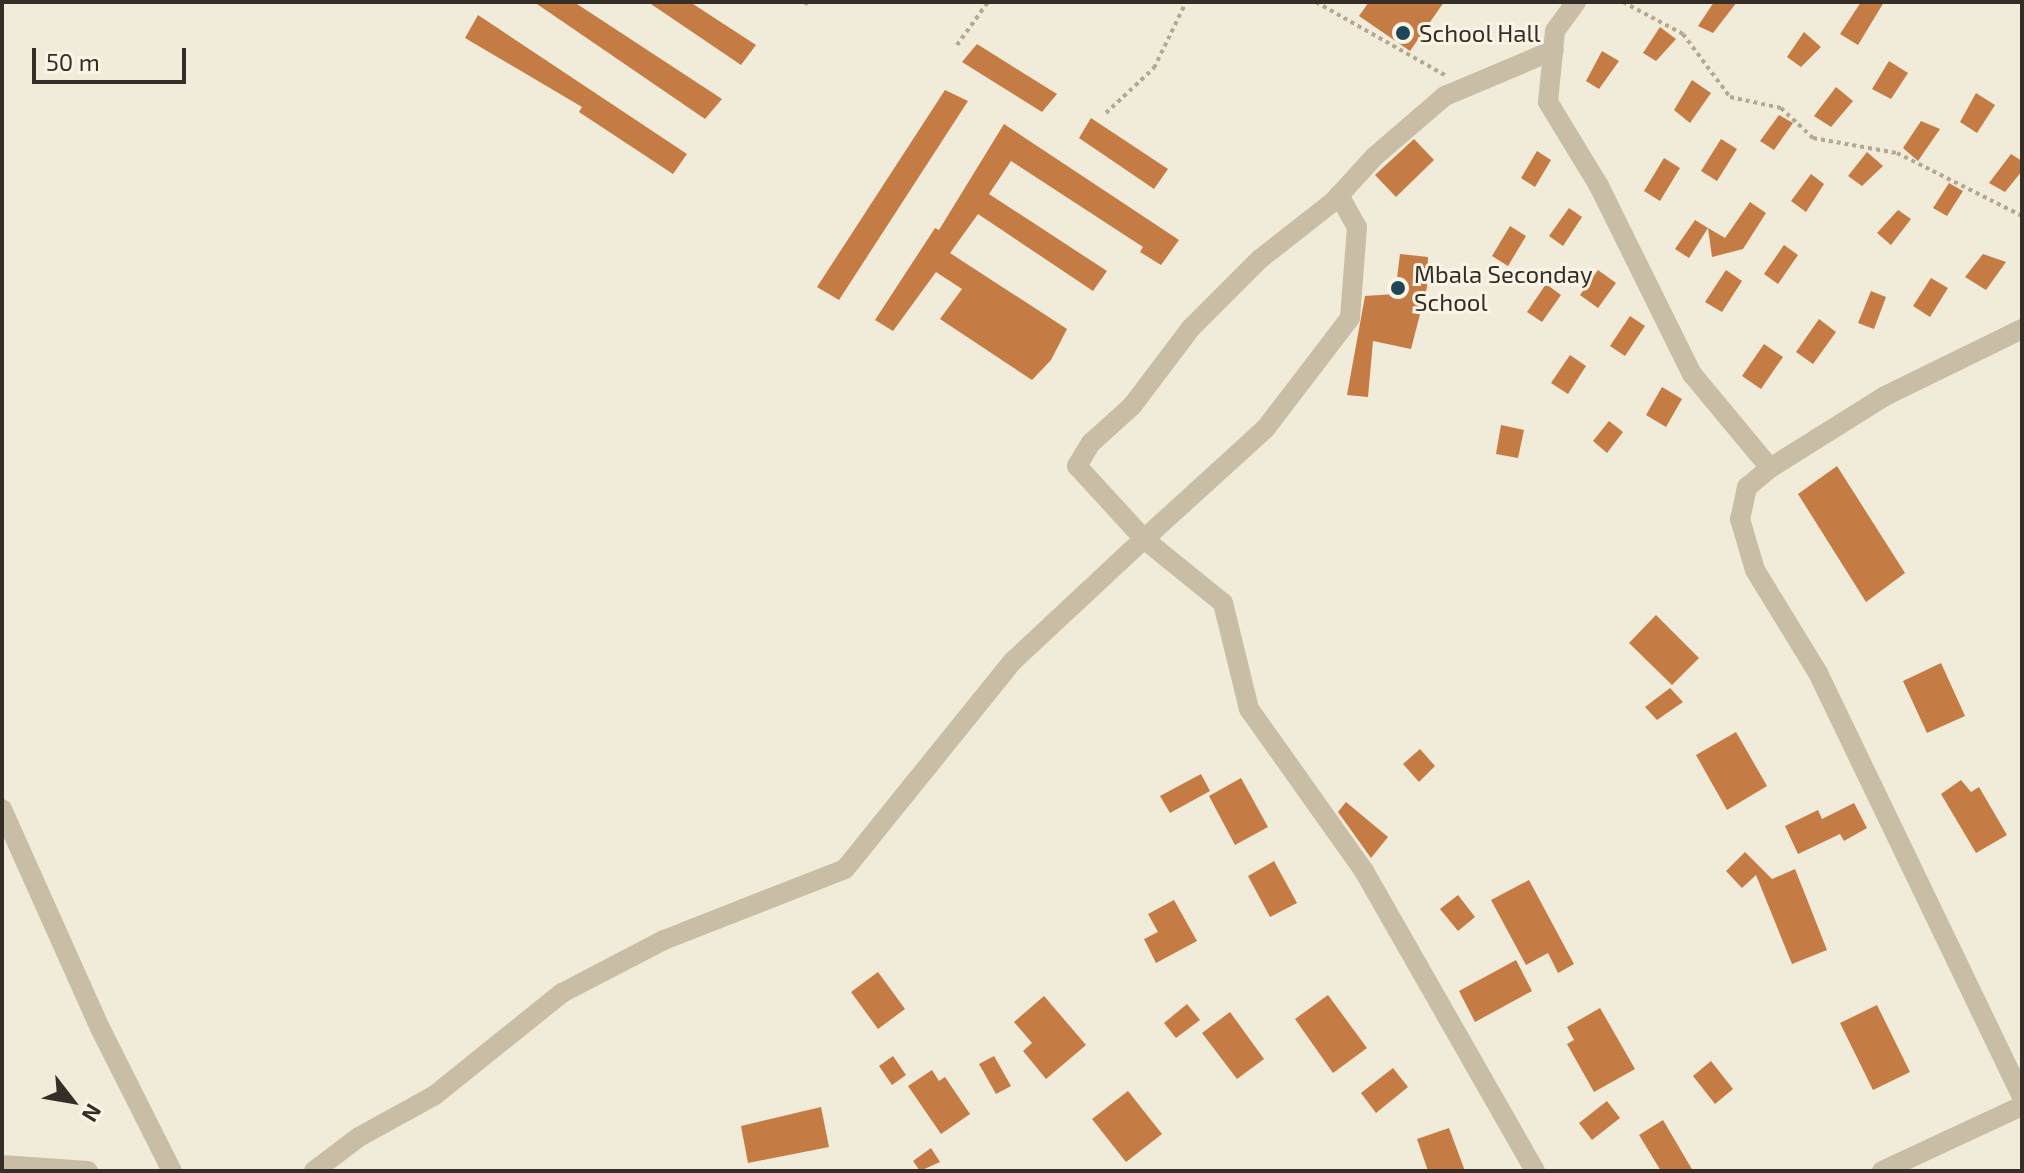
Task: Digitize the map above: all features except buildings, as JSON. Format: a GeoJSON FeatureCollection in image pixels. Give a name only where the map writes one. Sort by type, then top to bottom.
{"type":"FeatureCollection","features":[{"type":"Feature","properties":{"kind":"street"},"geometry":{"type":"LineString","coordinates":[[1576,2],[1555,31],[1548,102],[1599,186],[1692,374],[1770,468]]}},
{"type":"Feature","properties":{"kind":"street"},"geometry":{"type":"LineString","coordinates":[[1535,1171],[1364,871],[1249,709],[1223,603],[1144,539],[1077,466],[1091,443],[1132,406],[1191,328],[1260,259],[1339,195],[1445,96],[1554,50]]}},
{"type":"Feature","properties":{"kind":"street"},"geometry":{"type":"LineString","coordinates":[[314,1171],[359,1137],[435,1095],[562,993],[664,940],[845,869],[1013,661],[1265,429],[1350,318],[1357,227],[1339,195]]}},
{"type":"Feature","properties":{"kind":"street"},"geometry":{"type":"LineString","coordinates":[[2022,329],[1885,396],[1770,468],[1747,487],[1740,519],[1755,570],[1818,673],[2022,1096]]}},
{"type":"Feature","properties":{"kind":"street"},"geometry":{"type":"LineString","coordinates":[[2,809],[100,1028],[172,1171]]}},
{"type":"Feature","properties":{"kind":"street"},"geometry":{"type":"LineString","coordinates":[[1882,1171],[2022,1106]]}},
{"type":"Feature","properties":{"kind":"street"},"geometry":{"type":"LineString","coordinates":[[2,1165],[88,1171]]}},
{"type":"Feature","properties":{"kind":"path"},"geometry":{"type":"LineString","coordinates":[[957,45],[988,2]]}},
{"type":"Feature","properties":{"kind":"path"},"geometry":{"type":"LineString","coordinates":[[1106,113],[1154,68],[1186,2]]}},
{"type":"Feature","properties":{"kind":"path"},"geometry":{"type":"LineString","coordinates":[[1316,2],[1457,82]]}},
{"type":"Feature","properties":{"kind":"path"},"geometry":{"type":"LineString","coordinates":[[1623,2],[1683,34],[1730,97],[1781,108],[1813,138],[1897,153],[2022,216]]}},
{"type":"Feature","properties":{"kind":"place","name":"School Hall"},"geometry":{"type":"Point","coordinates":[1403,33]}},
{"type":"Feature","properties":{"kind":"place","name":"Mbala Seconday School"},"geometry":{"type":"Point","coordinates":[1398,288]}}]}
